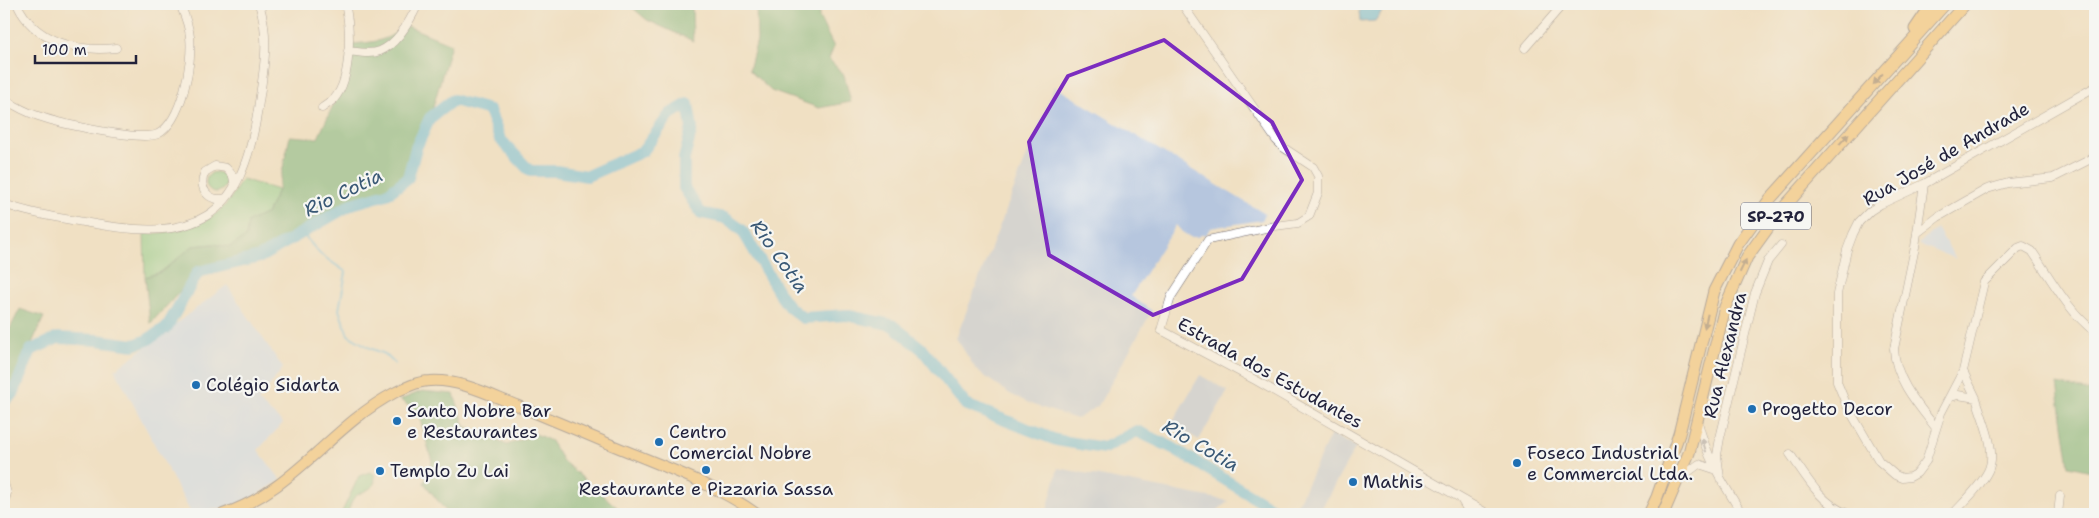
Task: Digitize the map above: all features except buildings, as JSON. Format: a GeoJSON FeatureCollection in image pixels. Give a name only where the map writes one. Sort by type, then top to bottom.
{"type":"FeatureCollection","features":[{"type":"Feature","properties":{"kind":"highway"},"geometry":{"type":"LineString","coordinates":[[1895,59],[1932,4]]}},
{"type":"Feature","properties":{"kind":"highway","name":"SP-270"},"geometry":{"type":"LineString","coordinates":[[1647,514],[1657,497],[1679,434],[1708,312],[1714,291],[1723,271],[1747,231],[1770,199],[1945,4]]}},
{"type":"Feature","properties":{"kind":"highway","name":"SP-270"},"geometry":{"type":"LineString","coordinates":[[1664,514],[1689,452],[1725,307],[1747,257],[1778,214],[1965,4]]}},
{"type":"Feature","properties":{"kind":"highway"},"geometry":{"type":"LineString","coordinates":[[1931,42],[1974,4]]}},
{"type":"Feature","properties":{"kind":"main road"},"geometry":{"type":"LineString","coordinates":[[223,514],[256,501],[278,487],[328,442],[378,403],[408,386],[429,380],[457,384],[536,413],[728,495],[756,514]]}},
{"type":"Feature","properties":{"kind":"street"},"geometry":{"type":"LineString","coordinates":[[17,4],[21,13],[32,26],[59,44],[90,50],[116,48]]}},
{"type":"Feature","properties":{"kind":"street"},"geometry":{"type":"LineString","coordinates":[[4,99],[40,117],[134,136],[156,134],[168,127],[181,103],[190,37],[180,4]]}},
{"type":"Feature","properties":{"kind":"street"},"geometry":{"type":"LineString","coordinates":[[4,204],[111,227],[156,230],[196,222],[209,214],[228,197],[235,187],[248,156],[266,59],[266,35],[260,4]]}},
{"type":"Feature","properties":{"kind":"street"},"geometry":{"type":"LineString","coordinates":[[322,108],[335,98],[342,85],[348,51],[348,18],[345,4]]}},
{"type":"Feature","properties":{"kind":"street"},"geometry":{"type":"LineString","coordinates":[[348,51],[365,53],[380,51],[403,30],[418,4]]}},
{"type":"Feature","properties":{"kind":"street","name":"Estrada dos Estudantes"},"geometry":{"type":"LineString","coordinates":[[1182,4],[1276,140],[1284,148],[1313,167],[1318,176],[1318,193],[1309,216],[1298,223],[1208,240],[1171,297],[1162,330],[1257,381],[1486,514]]}},
{"type":"Feature","properties":{"kind":"street"},"geometry":{"type":"LineString","coordinates":[[1524,48],[1563,4]]}},
{"type":"Feature","properties":{"kind":"street","name":"Rua José de Andrade"},"geometry":{"type":"LineString","coordinates":[[2095,87],[1924,184],[1870,211],[1859,222],[1847,250],[1837,294],[1836,374],[1843,398],[1874,453],[1886,469],[1894,475],[1910,478],[1917,473],[1926,461],[1941,413],[1963,371],[1984,282],[2018,248],[2023,246],[2032,251],[2078,317],[2095,332]]}},
{"type":"Feature","properties":{"kind":"street"},"geometry":{"type":"LineString","coordinates":[[1917,233],[1938,217],[1992,187],[2008,183],[2054,178],[2095,157]]}},
{"type":"Feature","properties":{"kind":"street"},"geometry":{"type":"LineString","coordinates":[[228,197],[215,199],[206,194],[202,183],[205,172],[215,166],[226,168],[233,176],[235,187]]}},
{"type":"Feature","properties":{"kind":"street"},"geometry":{"type":"LineString","coordinates":[[1924,184],[1917,233],[1896,337],[1894,359],[1916,402],[1936,428]]}},
{"type":"Feature","properties":{"kind":"street","name":"Rua Alexandra"},"geometry":{"type":"LineString","coordinates":[[1720,478],[1717,455],[1720,438],[1750,311],[1764,268],[1781,245]]}},
{"type":"Feature","properties":{"kind":"street"},"geometry":{"type":"LineString","coordinates":[[1953,514],[1980,482],[1988,470],[1991,461],[1989,443],[1976,398],[1963,371]]}},
{"type":"Feature","properties":{"kind":"street"},"geometry":{"type":"LineString","coordinates":[[1950,396],[1958,395],[1976,398]]}},
{"type":"Feature","properties":{"kind":"street"},"geometry":{"type":"LineString","coordinates":[[1698,421],[1706,451],[1714,469],[1742,514]]}},
{"type":"Feature","properties":{"kind":"street"},"geometry":{"type":"LineString","coordinates":[[1790,454],[1820,497],[1830,505],[1848,514]]}},
{"type":"Feature","properties":{"kind":"street"},"geometry":{"type":"LineString","coordinates":[[1678,479],[1699,464],[1714,469]]}},
{"type":"Feature","properties":{"kind":"street"},"geometry":{"type":"LineString","coordinates":[[4,483],[8,493],[4,504]]}},
{"type":"Feature","properties":{"kind":"street"},"geometry":{"type":"LineString","coordinates":[[2058,514],[2060,496]]}},
{"type":"Feature","properties":{"kind":"street","name":"Estrada dos Estudantes"},"geometry":{"type":"LineString","coordinates":[[1460,498],[1470,514]]}},
{"type":"Feature","properties":{"kind":"highlighted area"},"geometry":{"type":"Polygon","coordinates":[[[1164,40],[1272,122],[1302,180],[1242,279],[1153,315],[1049,255],[1029,142],[1068,76],[1164,40]]]}},
{"type":"Feature","properties":{"kind":"shaded area"},"geometry":{"type":"Polygon","coordinates":[[[1054,86],[1265,214],[1262,220],[1210,228],[1206,235],[1203,234],[1198,237],[1190,237],[1176,225],[1131,296],[1152,311],[1098,406],[1077,419],[1033,405],[1010,394],[977,371],[956,338],[1054,86]]]}},
{"type":"Feature","properties":{"kind":"shaded area"},"geometry":{"type":"Polygon","coordinates":[[[1937,228],[1956,259],[1918,244],[1937,228]]]}},
{"type":"Feature","properties":{"kind":"shaded area","name":"Colégio Sidarta"},"geometry":{"type":"Polygon","coordinates":[[[227,285],[283,368],[258,401],[283,423],[258,450],[281,480],[240,505],[191,513],[115,370],[227,285]]]}},
{"type":"Feature","properties":{"kind":"shaded area"},"geometry":{"type":"Polygon","coordinates":[[[1200,375],[1228,391],[1199,440],[1171,424],[1200,375]]]}},
{"type":"Feature","properties":{"kind":"shaded area"},"geometry":{"type":"Polygon","coordinates":[[[1331,434],[1356,447],[1318,514],[1310,514],[1296,507],[1331,434]]]}},
{"type":"Feature","properties":{"kind":"shaded area"},"geometry":{"type":"Polygon","coordinates":[[[1058,468],[1229,501],[1213,514],[1046,514],[1058,468]]]}},
{"type":"Feature","properties":{"kind":"green space"},"geometry":{"type":"Polygon","coordinates":[[[628,4],[692,4],[693,41],[647,20],[628,4]]]}},
{"type":"Feature","properties":{"kind":"green space"},"geometry":{"type":"Polygon","coordinates":[[[756,4],[819,4],[819,17],[834,47],[829,59],[844,75],[851,102],[819,108],[771,91],[749,70],[757,40],[756,4]]]}},
{"type":"Feature","properties":{"kind":"green space"},"geometry":{"type":"Polygon","coordinates":[[[405,25],[451,44],[430,118],[416,148],[408,178],[387,194],[352,204],[260,257],[198,272],[150,324],[145,277],[161,272],[193,246],[213,244],[230,247],[246,237],[248,222],[267,213],[278,190],[290,136],[318,138],[340,90],[351,44],[373,42],[386,38],[399,31],[405,25]]]}},
{"type":"Feature","properties":{"kind":"green space"},"geometry":{"type":"Polygon","coordinates":[[[212,172],[220,172],[226,178],[226,186],[220,192],[212,192],[206,186],[206,178],[212,172]]]}},
{"type":"Feature","properties":{"kind":"green space"},"geometry":{"type":"Polygon","coordinates":[[[242,179],[278,190],[267,213],[248,222],[246,237],[230,247],[213,244],[193,246],[161,272],[145,277],[144,234],[178,230],[200,223],[219,211],[227,203],[242,179]]]}},
{"type":"Feature","properties":{"kind":"green space"},"geometry":{"type":"Polygon","coordinates":[[[20,309],[44,317],[15,380],[4,395],[4,340],[20,309]]]}},
{"type":"Feature","properties":{"kind":"green space"},"geometry":{"type":"Polygon","coordinates":[[[2057,384],[2095,392],[2095,472],[2069,466],[2057,384]]]}},
{"type":"Feature","properties":{"kind":"green space"},"geometry":{"type":"Polygon","coordinates":[[[422,391],[454,394],[465,426],[507,445],[536,434],[551,441],[563,461],[625,514],[448,514],[424,483],[432,461],[418,412],[400,400],[422,391]]]}},
{"type":"Feature","properties":{"kind":"green space"},"geometry":{"type":"Polygon","coordinates":[[[370,472],[374,474],[374,484],[353,499],[347,514],[341,514],[359,476],[370,472]]]}},
{"type":"Feature","properties":{"kind":"water"},"geometry":{"type":"Polygon","coordinates":[[[1364,4],[1387,4],[1375,21],[1360,22],[1359,11],[1364,4]]]}},
{"type":"Feature","properties":{"kind":"waterway","name":"Rio Cotia"},"geometry":{"type":"LineString","coordinates":[[4,401],[13,394],[31,350],[58,338],[97,340],[134,345],[147,340],[167,327],[198,272],[260,257],[352,204],[387,194],[408,178],[416,148],[430,118],[453,100],[489,110],[500,139],[530,171],[556,171],[587,176],[643,151],[670,114],[688,104],[692,128],[684,159],[684,188],[701,213],[725,218],[742,230],[781,296],[789,307],[803,318],[846,315],[892,325],[922,349],[966,405],[1056,440],[1104,448],[1137,431],[1173,448],[1281,514]]}},
{"type":"Feature","properties":{"kind":"waterway"},"geometry":{"type":"LineString","coordinates":[[302,233],[320,254],[346,272],[339,310],[348,335],[370,348],[385,354],[395,364]]}},
{"type":"Feature","properties":{"kind":"place","name":"Colégio Sidarta"},"geometry":{"type":"Point","coordinates":[196,385]}},
{"type":"Feature","properties":{"kind":"place","name":"Progetto Decor"},"geometry":{"type":"Point","coordinates":[1752,409]}},
{"type":"Feature","properties":{"kind":"place","name":"Santo Nobre Bar e Restaurantes"},"geometry":{"type":"Point","coordinates":[397,421]}},
{"type":"Feature","properties":{"kind":"place","name":"Centro Comercial Nobre"},"geometry":{"type":"Point","coordinates":[659,442]}},
{"type":"Feature","properties":{"kind":"place","name":"Foseco Industrial e Commercial Ltda."},"geometry":{"type":"Point","coordinates":[1517,463]}},
{"type":"Feature","properties":{"kind":"place","name":"Restaurante e Pizzaria Sassa"},"geometry":{"type":"Point","coordinates":[706,470]}},
{"type":"Feature","properties":{"kind":"place","name":"Templo Zu Lai"},"geometry":{"type":"Point","coordinates":[380,471]}},
{"type":"Feature","properties":{"kind":"place","name":"Mathis"},"geometry":{"type":"Point","coordinates":[1353,482]}}]}
